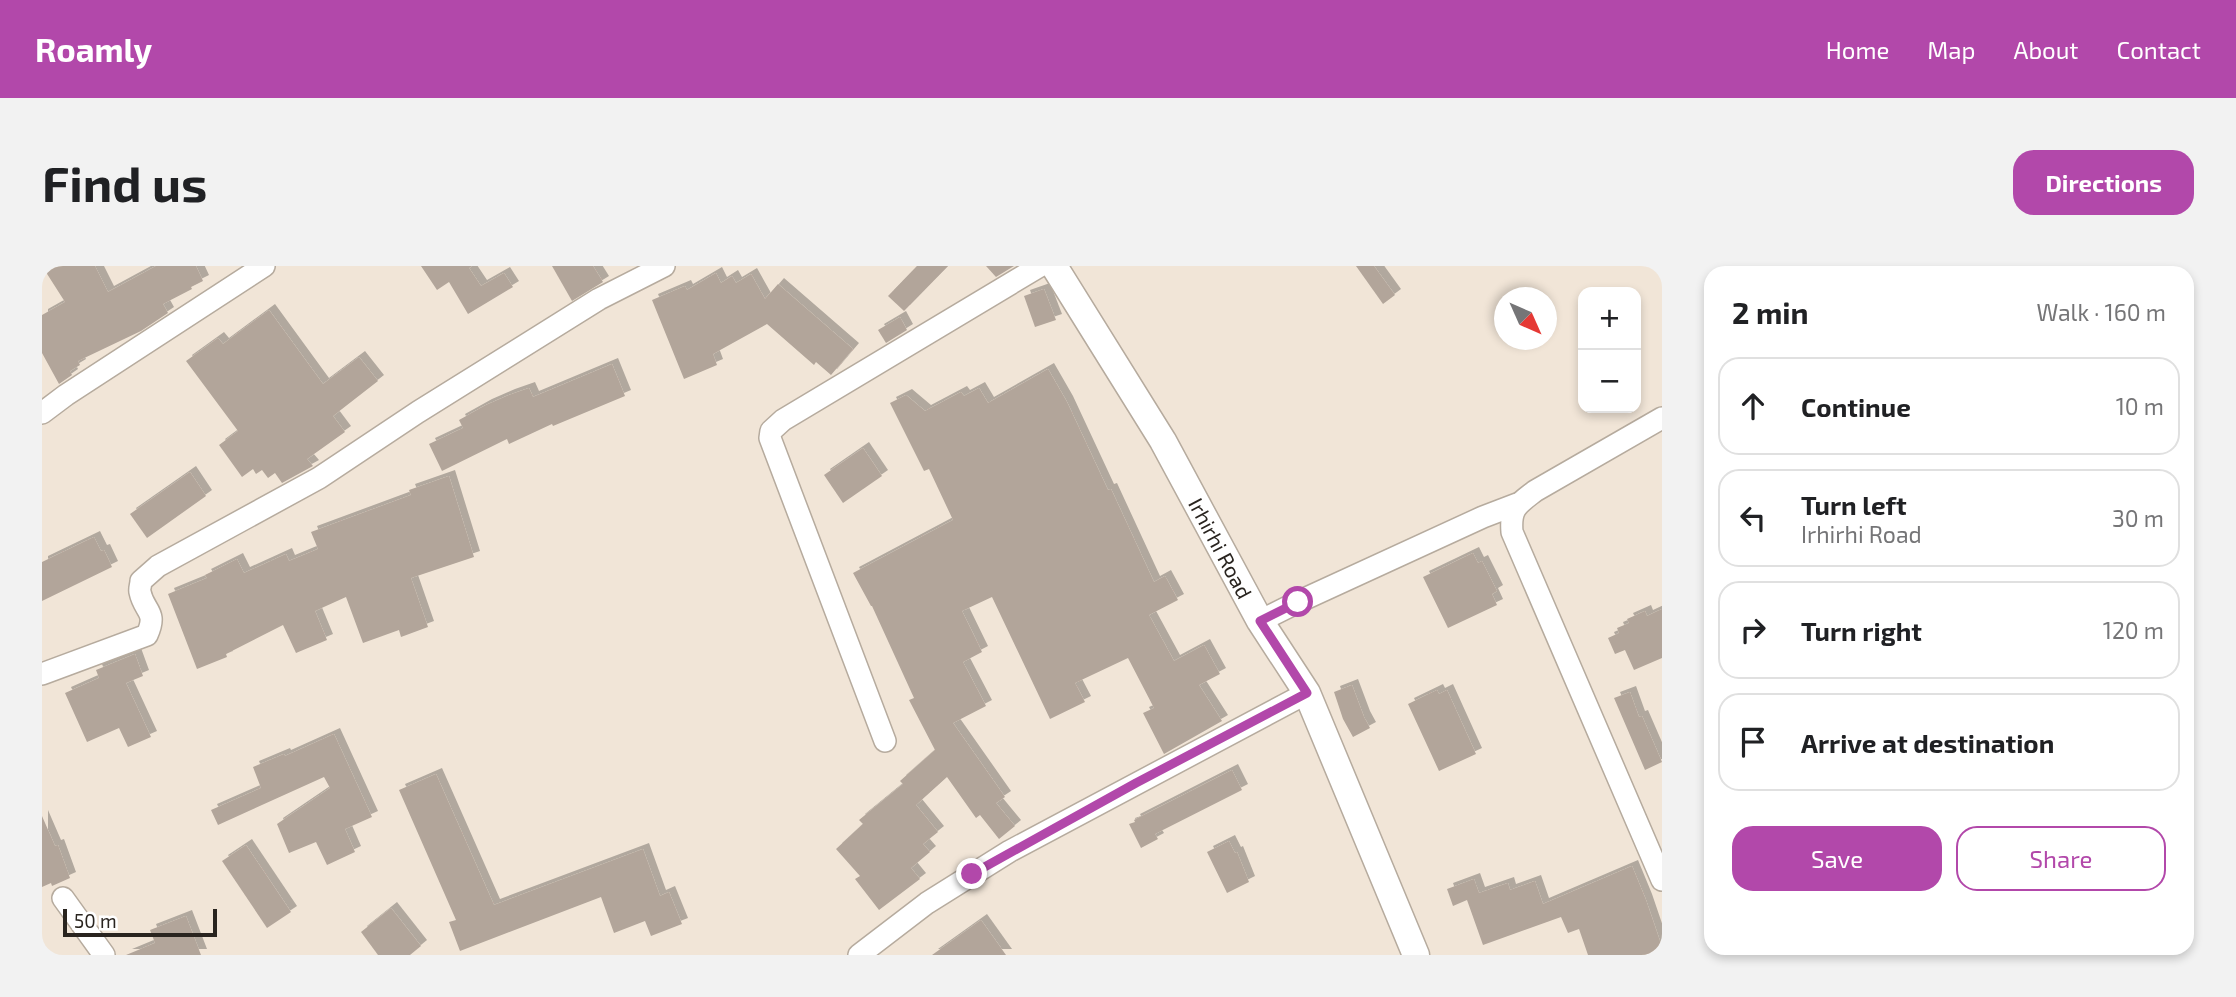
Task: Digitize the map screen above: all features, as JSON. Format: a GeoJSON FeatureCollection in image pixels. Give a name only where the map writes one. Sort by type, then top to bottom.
{"type":"FeatureCollection","features":[{"type":"Feature","properties":{"kind":"street"},"geometry":{"type":"LineString","coordinates":[[42,413],[264,266]]}},
{"type":"Feature","properties":{"kind":"street"},"geometry":{"type":"LineString","coordinates":[[42,674],[148,635],[153,624],[140,592],[141,581],[158,566],[319,478],[418,412],[599,299],[664,266]]}},
{"type":"Feature","properties":{"kind":"street"},"geometry":{"type":"LineString","coordinates":[[885,741],[770,438],[771,431],[783,420],[1040,266]]}},
{"type":"Feature","properties":{"kind":"street","name":"Irhirhi Road"},"geometry":{"type":"LineString","coordinates":[[1054,266],[1163,441],[1260,621],[1307,693],[1416,955]]}},
{"type":"Feature","properties":{"kind":"street"},"geometry":{"type":"LineString","coordinates":[[1260,621],[1483,517],[1517,504],[1662,418]]}},
{"type":"Feature","properties":{"kind":"street"},"geometry":{"type":"LineString","coordinates":[[1517,504],[1511,517],[1512,532],[1662,880]]}},
{"type":"Feature","properties":{"kind":"street"},"geometry":{"type":"LineString","coordinates":[[859,955],[927,903],[1010,851],[1307,693]]}},
{"type":"Feature","properties":{"kind":"street"},"geometry":{"type":"LineString","coordinates":[[63,898],[104,955]]}},
{"type":"Feature","properties":{"kind":"building"},"geometry":{"type":"Polygon","coordinates":[[[42,266],[95,266],[108,292],[156,266],[196,266],[203,281],[163,304],[168,313],[141,331],[78,361],[80,365],[70,371],[72,375],[59,384],[42,353],[42,315],[65,302],[42,266]]]}},
{"type":"Feature","properties":{"kind":"building"},"geometry":{"type":"Polygon","coordinates":[[[421,266],[472,266],[469,268],[481,286],[504,273],[513,287],[468,314],[449,282],[437,290],[421,266]]]}},
{"type":"Feature","properties":{"kind":"building"},"geometry":{"type":"Polygon","coordinates":[[[552,266],[593,266],[603,282],[572,301],[552,266]]]}},
{"type":"Feature","properties":{"kind":"building"},"geometry":{"type":"Polygon","coordinates":[[[917,266],[948,266],[904,311],[888,296],[917,266]]]}},
{"type":"Feature","properties":{"kind":"building"},"geometry":{"type":"Polygon","coordinates":[[[986,266],[1014,266],[996,277],[986,266]]]}},
{"type":"Feature","properties":{"kind":"building"},"geometry":{"type":"Polygon","coordinates":[[[1356,266],[1374,266],[1395,295],[1383,304],[1356,266]]]}},
{"type":"Feature","properties":{"kind":"building"},"geometry":{"type":"Polygon","coordinates":[[[716,273],[721,283],[732,276],[736,283],[751,274],[765,299],[778,284],[853,349],[831,375],[816,362],[814,365],[767,324],[713,354],[717,365],[684,379],[652,300],[685,286],[687,290],[716,273]]]}},
{"type":"Feature","properties":{"kind":"building"},"geometry":{"type":"Polygon","coordinates":[[[1044,289],[1056,320],[1035,327],[1024,296],[1044,289]]]}},
{"type":"Feature","properties":{"kind":"building"},"geometry":{"type":"Polygon","coordinates":[[[269,310],[323,384],[359,357],[378,381],[333,416],[345,432],[307,459],[313,466],[282,483],[275,473],[268,478],[262,470],[256,474],[253,469],[242,477],[219,445],[238,431],[186,361],[218,338],[223,344],[269,310]]]}},
{"type":"Feature","properties":{"kind":"building"},"geometry":{"type":"Polygon","coordinates":[[[900,317],[907,330],[886,343],[878,330],[900,317]]]}},
{"type":"Feature","properties":{"kind":"building"},"geometry":{"type":"Polygon","coordinates":[[[612,364],[625,396],[509,444],[507,439],[442,471],[429,444],[463,428],[459,420],[509,395],[529,388],[533,397],[612,364]]]}},
{"type":"Feature","properties":{"kind":"building"},"geometry":{"type":"Polygon","coordinates":[[[1048,369],[1067,402],[1108,490],[1111,489],[1154,582],[1165,576],[1178,600],[1149,615],[1174,661],[1204,645],[1220,674],[1199,685],[1222,721],[1164,754],[1143,713],[1154,708],[1128,658],[1075,683],[1085,702],[1050,719],[992,597],[962,611],[982,652],[963,662],[986,706],[953,723],[1005,797],[996,803],[1015,826],[999,839],[980,815],[976,818],[947,777],[916,805],[938,832],[923,844],[930,852],[911,868],[920,879],[879,910],[855,879],[860,876],[836,849],[863,824],[859,820],[903,784],[900,781],[935,750],[909,700],[914,698],[872,606],[853,573],[953,520],[929,469],[924,471],[890,403],[906,395],[925,411],[961,392],[964,396],[979,388],[988,403],[1048,369]]]}},
{"type":"Feature","properties":{"kind":"building"},"geometry":{"type":"Polygon","coordinates":[[[863,448],[882,476],[843,503],[824,475],[863,448]]]}},
{"type":"Feature","properties":{"kind":"building"},"geometry":{"type":"Polygon","coordinates":[[[190,472],[206,496],[147,538],[130,514],[190,472]]]}},
{"type":"Feature","properties":{"kind":"building"},"geometry":{"type":"Polygon","coordinates":[[[449,476],[474,557],[411,578],[428,627],[401,637],[399,630],[363,643],[346,597],[315,611],[327,640],[296,653],[283,625],[226,654],[227,657],[197,669],[168,594],[207,578],[205,575],[237,559],[244,573],[286,554],[289,561],[318,549],[311,532],[411,495],[409,490],[449,476]]]}},
{"type":"Feature","properties":{"kind":"building"},"geometry":{"type":"Polygon","coordinates":[[[94,537],[112,567],[42,601],[42,562],[94,537]]]}},
{"type":"Feature","properties":{"kind":"building"},"geometry":{"type":"Polygon","coordinates":[[[1473,553],[1478,563],[1482,561],[1497,591],[1492,594],[1497,605],[1448,628],[1423,577],[1473,553]]]}},
{"type":"Feature","properties":{"kind":"building"},"geometry":{"type":"Polygon","coordinates":[[[1662,609],[1662,658],[1634,670],[1625,650],[1615,654],[1608,638],[1619,633],[1617,628],[1629,623],[1627,619],[1645,611],[1647,616],[1662,609]]]}},
{"type":"Feature","properties":{"kind":"building"},"geometry":{"type":"Polygon","coordinates":[[[135,654],[143,676],[126,683],[151,737],[128,747],[119,728],[87,742],[65,693],[99,678],[96,670],[135,654]]]}},
{"type":"Feature","properties":{"kind":"building"},"geometry":{"type":"Polygon","coordinates":[[[1352,685],[1370,728],[1353,737],[1343,719],[1334,692],[1352,685]]]}},
{"type":"Feature","properties":{"kind":"building"},"geometry":{"type":"Polygon","coordinates":[[[1437,690],[1439,694],[1447,690],[1476,754],[1439,771],[1408,704],[1437,690]]]}},
{"type":"Feature","properties":{"kind":"building"},"geometry":{"type":"Polygon","coordinates":[[[1630,692],[1639,717],[1642,716],[1662,762],[1645,770],[1614,698],[1630,692]]]}},
{"type":"Feature","properties":{"kind":"building"},"geometry":{"type":"Polygon","coordinates":[[[334,734],[372,817],[345,829],[355,852],[327,865],[316,842],[289,853],[277,824],[330,788],[324,777],[218,825],[211,810],[261,788],[253,767],[334,734]]]}},
{"type":"Feature","properties":{"kind":"building"},"geometry":{"type":"Polygon","coordinates":[[[1232,770],[1242,790],[1155,834],[1158,839],[1141,848],[1129,824],[1232,770]]]}},
{"type":"Feature","properties":{"kind":"building"},"geometry":{"type":"Polygon","coordinates":[[[436,774],[494,905],[643,849],[660,896],[669,892],[682,924],[651,936],[645,921],[614,933],[601,897],[460,951],[449,922],[456,920],[399,790],[436,774]]]}},
{"type":"Feature","properties":{"kind":"building"},"geometry":{"type":"Polygon","coordinates":[[[42,816],[55,846],[58,845],[70,878],[52,886],[51,883],[42,887],[42,816]]]}},
{"type":"Feature","properties":{"kind":"building"},"geometry":{"type":"Polygon","coordinates":[[[1229,841],[1235,853],[1237,852],[1249,882],[1227,893],[1207,852],[1229,841]]]}},
{"type":"Feature","properties":{"kind":"building"},"geometry":{"type":"Polygon","coordinates":[[[246,845],[291,912],[267,928],[222,861],[246,845]]]}},
{"type":"Feature","properties":{"kind":"building"},"geometry":{"type":"Polygon","coordinates":[[[1632,866],[1662,947],[1662,955],[1588,955],[1579,929],[1568,933],[1561,917],[1483,945],[1467,900],[1453,906],[1447,889],[1474,879],[1479,893],[1508,883],[1510,890],[1535,881],[1543,904],[1632,866]]]}},
{"type":"Feature","properties":{"kind":"building"},"geometry":{"type":"Polygon","coordinates":[[[391,908],[421,946],[410,955],[378,955],[361,932],[391,908]]]}},
{"type":"Feature","properties":{"kind":"building"},"geometry":{"type":"Polygon","coordinates":[[[186,916],[201,955],[126,955],[155,943],[150,930],[186,916]]]}},
{"type":"Feature","properties":{"kind":"building"},"geometry":{"type":"Polygon","coordinates":[[[981,920],[1006,955],[932,955],[981,920]]]}},
{"type":"Feature","properties":{"kind":"route"},"geometry":{"type":"LineString","coordinates":[[972,874],[1010,851],[1307,693],[1260,621],[1298,602]]}}]}
